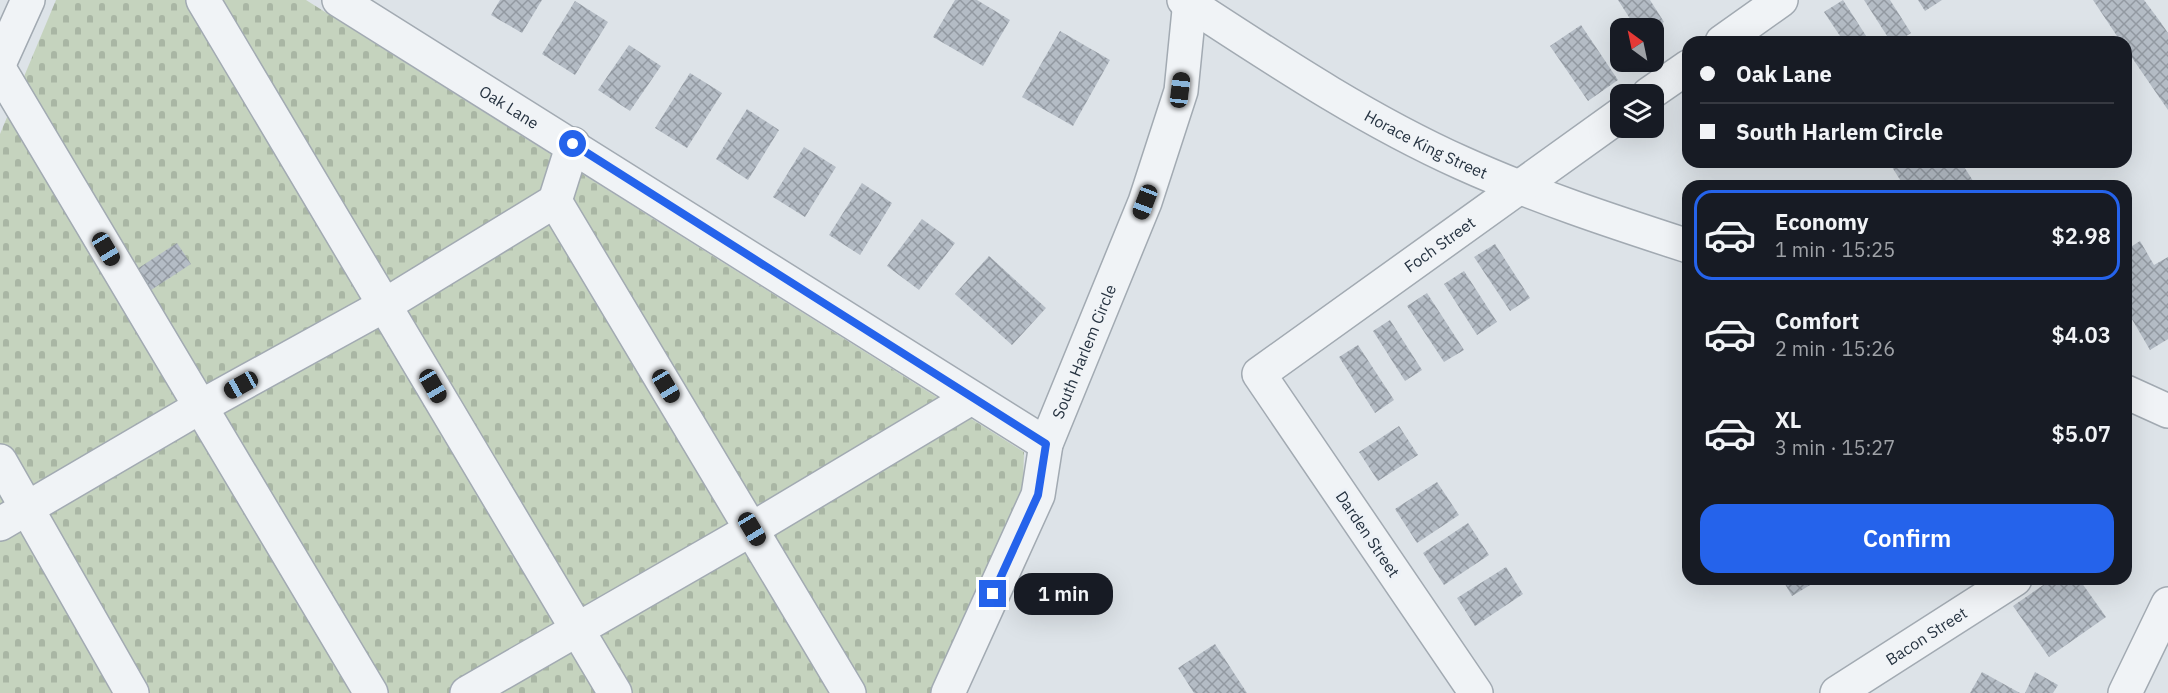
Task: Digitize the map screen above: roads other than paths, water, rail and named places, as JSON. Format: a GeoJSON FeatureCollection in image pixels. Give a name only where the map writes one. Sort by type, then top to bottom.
{"type":"FeatureCollection","features":[{"type":"Feature","properties":{"kind":"street"},"geometry":{"type":"LineString","coordinates":[[0,62],[28,0]]}},
{"type":"Feature","properties":{"kind":"street"},"geometry":{"type":"LineString","coordinates":[[203,0],[615,693]]}},
{"type":"Feature","properties":{"kind":"street","name":"Oak Lane"},"geometry":{"type":"LineString","coordinates":[[339,0],[573,144],[1046,444]]}},
{"type":"Feature","properties":{"kind":"street"},"geometry":{"type":"LineString","coordinates":[[1730,36],[1781,0]]}},
{"type":"Feature","properties":{"kind":"street","name":"Horace King Street"},"geometry":{"type":"LineString","coordinates":[[1188,2],[1369,117],[1518,188],[1682,244]]}},
{"type":"Feature","properties":{"kind":"street","name":"South Harlem Circle"},"geometry":{"type":"LineString","coordinates":[[948,693],[1038,495],[1046,444],[1145,202],[1180,90],[1188,2]]}},
{"type":"Feature","properties":{"kind":"street"},"geometry":{"type":"LineString","coordinates":[[0,70],[371,693]]}},
{"type":"Feature","properties":{"kind":"street"},"geometry":{"type":"LineString","coordinates":[[1663,84],[1682,71]]}},
{"type":"Feature","properties":{"kind":"street","name":"Foch Street"},"geometry":{"type":"LineString","coordinates":[[1259,374],[1610,122]]}},
{"type":"Feature","properties":{"kind":"street"},"geometry":{"type":"LineString","coordinates":[[14,516],[200,408],[385,305],[555,201],[573,144]]}},
{"type":"Feature","properties":{"kind":"street"},"geometry":{"type":"LineString","coordinates":[[555,201],[849,693]]}},
{"type":"Feature","properties":{"kind":"street","name":"Darden Street"},"geometry":{"type":"LineString","coordinates":[[1259,374],[1476,693]]}},
{"type":"Feature","properties":{"kind":"street"},"geometry":{"type":"LineString","coordinates":[[2132,395],[2168,411]]}},
{"type":"Feature","properties":{"kind":"street"},"geometry":{"type":"LineString","coordinates":[[467,693],[576,628],[752,529],[971,398]]}},
{"type":"Feature","properties":{"kind":"street"},"geometry":{"type":"LineString","coordinates":[[0,462],[14,516],[132,693]]}},
{"type":"Feature","properties":{"kind":"street","name":"Bacon Street"},"geometry":{"type":"LineString","coordinates":[[1838,693],[2006,585]]}},
{"type":"Feature","properties":{"kind":"street"},"geometry":{"type":"LineString","coordinates":[[2125,693],[2168,604]]}}]}
